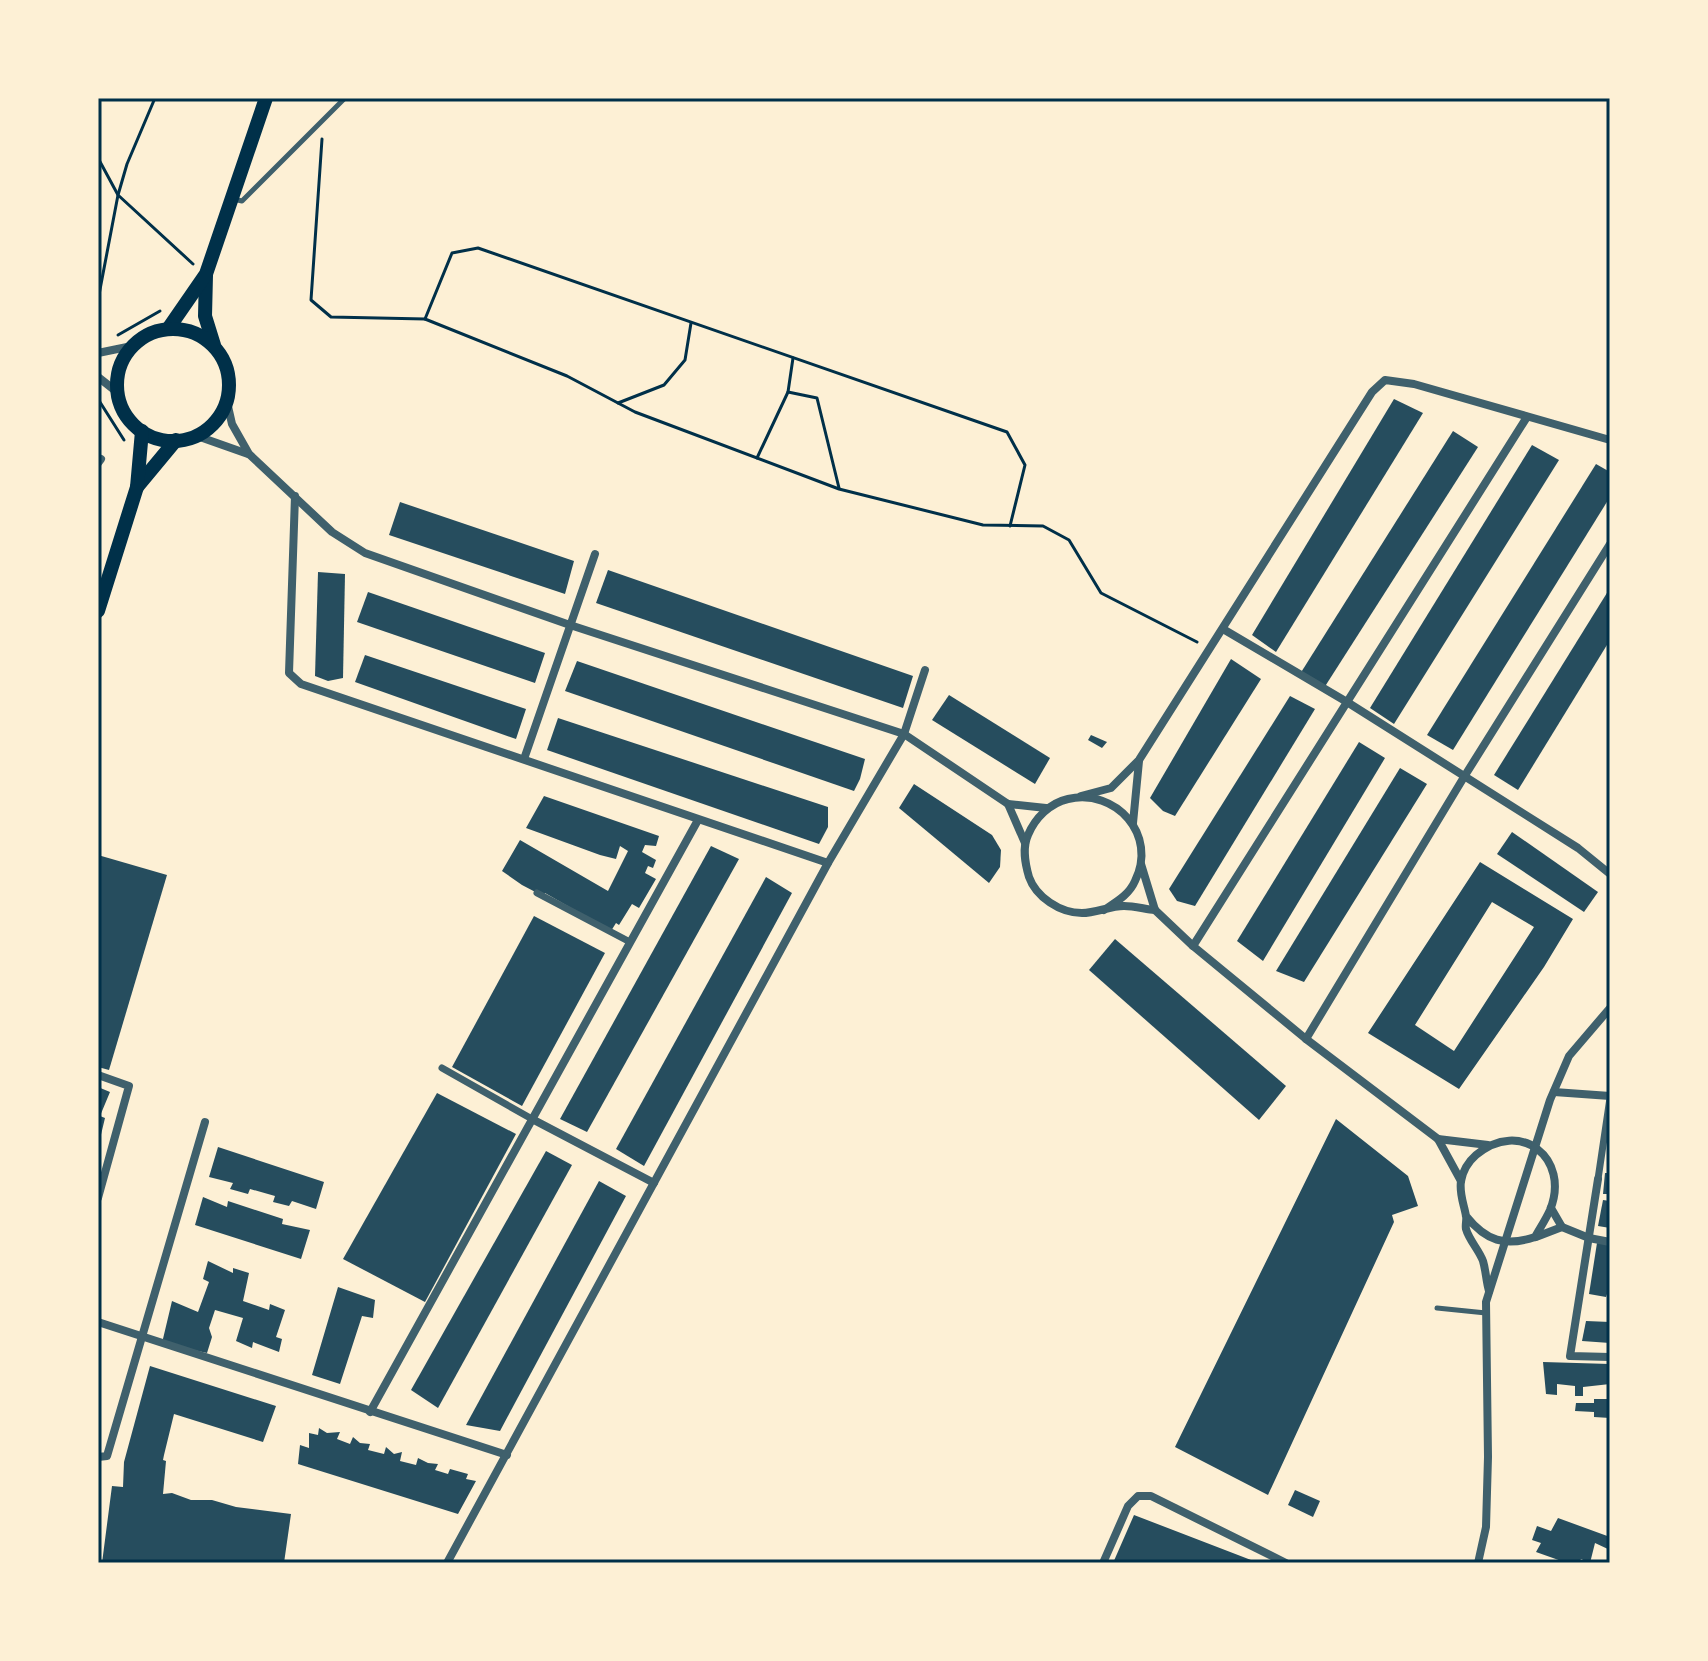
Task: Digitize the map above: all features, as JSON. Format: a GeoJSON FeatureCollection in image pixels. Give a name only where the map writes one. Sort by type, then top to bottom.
{"type":"FeatureCollection","features":[{"type":"Feature","properties":{"kind":"main road"},"geometry":{"type":"LineString","coordinates":[[168,329],[200,274],[232,199],[266,98]]}},
{"type":"Feature","properties":{"kind":"main road"},"geometry":{"type":"LineString","coordinates":[[200,274],[205,316],[214,345],[228,373],[227,402],[218,419],[197,436],[176,440],[153,437],[127,417],[117,392],[120,367],[132,346],[156,331],[168,329],[187,330],[214,345]]}},
{"type":"Feature","properties":{"kind":"main road"},"geometry":{"type":"LineString","coordinates":[[98,611],[137,487],[142,431]]}},
{"type":"Feature","properties":{"kind":"main road"},"geometry":{"type":"LineString","coordinates":[[137,487],[176,440]]}},
{"type":"Feature","properties":{"kind":"street"},"geometry":{"type":"LineString","coordinates":[[98,353],[132,346]]}},
{"type":"Feature","properties":{"kind":"street"},"geometry":{"type":"LineString","coordinates":[[98,377],[117,392]]}},
{"type":"Feature","properties":{"kind":"street"},"geometry":{"type":"LineString","coordinates":[[1155,910],[1126,906],[1082,913],[1061,909],[1044,898],[1031,882],[1025,863],[1025,843],[1029,831],[1046,808],[1061,800],[1111,788],[1139,760],[1372,392],[1385,380],[1414,384],[1610,440]]}},
{"type":"Feature","properties":{"kind":"street"},"geometry":{"type":"LineString","coordinates":[[227,402],[232,424],[249,454],[332,532],[365,553],[570,625],[904,734],[1008,804],[1046,808]]}},
{"type":"Feature","properties":{"kind":"street"},"geometry":{"type":"LineString","coordinates":[[1193,946],[1527,417]]}},
{"type":"Feature","properties":{"kind":"street"},"geometry":{"type":"LineString","coordinates":[[197,436],[249,454]]}},
{"type":"Feature","properties":{"kind":"street"},"geometry":{"type":"LineString","coordinates":[[295,496],[289,673],[305,686],[828,863]]}},
{"type":"Feature","properties":{"kind":"street"},"geometry":{"type":"LineString","coordinates":[[1306,1039],[1464,777],[1610,544]]}},
{"type":"Feature","properties":{"kind":"street"},"geometry":{"type":"LineString","coordinates":[[524,759],[595,554]]}},
{"type":"Feature","properties":{"kind":"street"},"geometry":{"type":"LineString","coordinates":[[1223,629],[1347,702],[1578,848],[1610,874]]}},
{"type":"Feature","properties":{"kind":"street"},"geometry":{"type":"LineString","coordinates":[[447,1563],[828,863],[904,734],[925,670]]}},
{"type":"Feature","properties":{"kind":"street"},"geometry":{"type":"LineString","coordinates":[[1133,823],[1139,760]]}},
{"type":"Feature","properties":{"kind":"street"},"geometry":{"type":"LineString","coordinates":[[1081,796],[1110,802],[1133,823],[1141,842],[1141,864],[1155,910],[1193,946],[1306,1039],[1438,1139],[1461,1181]]}},
{"type":"Feature","properties":{"kind":"street"},"geometry":{"type":"LineString","coordinates":[[1008,804],[1025,843]]}},
{"type":"Feature","properties":{"kind":"street"},"geometry":{"type":"LineString","coordinates":[[370,1412],[698,820]]}},
{"type":"Feature","properties":{"kind":"street"},"geometry":{"type":"LineString","coordinates":[[1104,910],[1121,899],[1134,883],[1141,864]]}},
{"type":"Feature","properties":{"kind":"street"},"geometry":{"type":"LineString","coordinates":[[537,893],[630,942]]}},
{"type":"Feature","properties":{"kind":"street"},"geometry":{"type":"LineString","coordinates":[[1478,1563],[1486,1527],[1486,1313],[1489,1292],[1554,1092],[1569,1056],[1610,1008]]}},
{"type":"Feature","properties":{"kind":"street"},"geometry":{"type":"LineString","coordinates":[[442,1068],[654,1183]]}},
{"type":"Feature","properties":{"kind":"street"},"geometry":{"type":"LineString","coordinates":[[98,1075],[129,1086],[98,1198]]}},
{"type":"Feature","properties":{"kind":"street"},"geometry":{"type":"LineString","coordinates":[[1554,1092],[1610,1097],[1570,1356],[1610,1357]]}},
{"type":"Feature","properties":{"kind":"street"},"geometry":{"type":"LineString","coordinates":[[98,1457],[107,1456],[205,1122]]}},
{"type":"Feature","properties":{"kind":"street"},"geometry":{"type":"LineString","coordinates":[[1438,1139],[1488,1145],[1505,1140],[1523,1141],[1536,1147],[1549,1161],[1554,1188],[1551,1208],[1535,1237]]}},
{"type":"Feature","properties":{"kind":"street"},"geometry":{"type":"LineString","coordinates":[[1488,1145],[1469,1161],[1461,1181],[1461,1199],[1466,1228],[1484,1263],[1489,1292]]}},
{"type":"Feature","properties":{"kind":"street"},"geometry":{"type":"LineString","coordinates":[[1551,1208],[1562,1227],[1589,1238],[1610,1242]]}},
{"type":"Feature","properties":{"kind":"street"},"geometry":{"type":"LineString","coordinates":[[1466,1216],[1477,1230],[1506,1244],[1562,1227]]}},
{"type":"Feature","properties":{"kind":"street"},"geometry":{"type":"LineString","coordinates":[[98,1322],[507,1455]]}},
{"type":"Feature","properties":{"kind":"street"},"geometry":{"type":"LineString","coordinates":[[1103,1563],[1128,1506],[1138,1496],[1151,1496],[1279,1562]]}},
{"type":"Feature","properties":{"kind":"lane"},"geometry":{"type":"LineString","coordinates":[[232,199],[242,201],[345,98]]}},
{"type":"Feature","properties":{"kind":"lane"},"geometry":{"type":"LineString","coordinates":[[1437,1308],[1486,1313]]}},
{"type":"Feature","properties":{"kind":"path"},"geometry":{"type":"LineString","coordinates":[[98,300],[118,195],[127,164],[155,98]]}},
{"type":"Feature","properties":{"kind":"path"},"geometry":{"type":"LineString","coordinates":[[323,119],[311,300],[331,317],[425,319],[567,376],[635,412],[839,489],[983,525],[1043,526],[1069,540],[1101,593],[1210,648]]}},
{"type":"Feature","properties":{"kind":"path"},"geometry":{"type":"LineString","coordinates":[[98,158],[118,195],[200,274]]}},
{"type":"Feature","properties":{"kind":"path"},"geometry":{"type":"LineString","coordinates":[[425,319],[452,253],[478,248],[1007,432],[1025,465],[1010,526]]}},
{"type":"Feature","properties":{"kind":"path"},"geometry":{"type":"LineString","coordinates":[[113,338],[164,309]]}},
{"type":"Feature","properties":{"kind":"path"},"geometry":{"type":"LineString","coordinates":[[618,403],[664,385],[685,360],[692,322]]}},
{"type":"Feature","properties":{"kind":"path"},"geometry":{"type":"LineString","coordinates":[[757,458],[788,392],[793,358]]}},
{"type":"Feature","properties":{"kind":"path"},"geometry":{"type":"LineString","coordinates":[[788,392],[817,398],[839,489]]}},
{"type":"Feature","properties":{"kind":"path"},"geometry":{"type":"LineString","coordinates":[[98,399],[127,444]]}},
{"type":"Feature","properties":{"kind":"building"},"geometry":{"type":"Polygon","coordinates":[[[1394,399],[1423,413],[1276,652],[1252,635],[1394,399]]]}},
{"type":"Feature","properties":{"kind":"building"},"geometry":{"type":"Polygon","coordinates":[[[1453,431],[1478,447],[1324,688],[1300,674],[1453,431]]]}},
{"type":"Feature","properties":{"kind":"building"},"geometry":{"type":"Polygon","coordinates":[[[1532,445],[1559,460],[1394,724],[1370,708],[1532,445]]]}},
{"type":"Feature","properties":{"kind":"building"},"geometry":{"type":"Polygon","coordinates":[[[1596,464],[1610,472],[1610,497],[1453,750],[1427,735],[1596,464]]]}},
{"type":"Feature","properties":{"kind":"building"},"geometry":{"type":"Polygon","coordinates":[[[400,502],[574,561],[565,594],[389,535],[400,502]]]}},
{"type":"Feature","properties":{"kind":"building"},"geometry":{"type":"Polygon","coordinates":[[[608,570],[913,676],[903,708],[596,603],[608,570]]]}},
{"type":"Feature","properties":{"kind":"building"},"geometry":{"type":"Polygon","coordinates":[[[318,572],[345,574],[343,678],[328,681],[315,676],[318,572]]]}},
{"type":"Feature","properties":{"kind":"building"},"geometry":{"type":"Polygon","coordinates":[[[1610,588],[1610,640],[1518,790],[1494,775],[1610,588]]]}},
{"type":"Feature","properties":{"kind":"building"},"geometry":{"type":"Polygon","coordinates":[[[368,592],[545,653],[535,683],[357,622],[368,592]]]}},
{"type":"Feature","properties":{"kind":"building"},"geometry":{"type":"Polygon","coordinates":[[[365,655],[526,709],[516,739],[355,682],[365,655]]]}},
{"type":"Feature","properties":{"kind":"building"},"geometry":{"type":"Polygon","coordinates":[[[1231,659],[1261,679],[1175,816],[1163,811],[1150,798],[1231,659]]]}},
{"type":"Feature","properties":{"kind":"building"},"geometry":{"type":"Polygon","coordinates":[[[577,661],[865,759],[860,779],[854,791],[565,691],[577,661]]]}},
{"type":"Feature","properties":{"kind":"building"},"geometry":{"type":"Polygon","coordinates":[[[949,695],[1050,758],[1035,784],[932,720],[949,695]]]}},
{"type":"Feature","properties":{"kind":"building"},"geometry":{"type":"Polygon","coordinates":[[[1290,696],[1315,709],[1195,906],[1177,901],[1169,889],[1290,696]]]}},
{"type":"Feature","properties":{"kind":"building"},"geometry":{"type":"Polygon","coordinates":[[[558,718],[828,807],[828,827],[819,844],[547,750],[558,718]]]}},
{"type":"Feature","properties":{"kind":"building"},"geometry":{"type":"Polygon","coordinates":[[[1091,735],[1107,742],[1102,748],[1088,740],[1091,735]]]}},
{"type":"Feature","properties":{"kind":"building"},"geometry":{"type":"Polygon","coordinates":[[[1359,742],[1385,758],[1263,961],[1237,941],[1359,742]]]}},
{"type":"Feature","properties":{"kind":"building"},"geometry":{"type":"Polygon","coordinates":[[[1400,768],[1427,784],[1304,982],[1276,971],[1400,768]]]}},
{"type":"Feature","properties":{"kind":"building"},"geometry":{"type":"Polygon","coordinates":[[[914,784],[992,835],[1001,850],[1000,867],[989,883],[899,808],[914,784]]]}},
{"type":"Feature","properties":{"kind":"building"},"geometry":{"type":"Polygon","coordinates":[[[544,796],[659,836],[656,846],[645,845],[642,852],[656,860],[653,868],[648,866],[645,873],[656,879],[639,908],[632,904],[619,925],[616,923],[611,931],[545,893],[543,896],[522,885],[502,871],[520,840],[608,891],[628,851],[620,846],[616,859],[526,828],[544,796]]]}},
{"type":"Feature","properties":{"kind":"building"},"geometry":{"type":"Polygon","coordinates":[[[1512,832],[1598,892],[1584,912],[1497,854],[1512,832]]]}},
{"type":"Feature","properties":{"kind":"building"},"geometry":{"type":"Polygon","coordinates":[[[711,846],[739,859],[587,1132],[560,1119],[711,846]]]}},
{"type":"Feature","properties":{"kind":"building"},"geometry":{"type":"Polygon","coordinates":[[[98,855],[167,875],[109,1070],[98,1067],[98,855]]]}},
{"type":"Feature","properties":{"kind":"building"},"geometry":{"type":"Polygon","coordinates":[[[1480,862],[1573,919],[1544,967],[1459,1089],[1368,1033],[1480,862]],[[1492,902],[1415,1025],[1454,1051],[1534,927],[1492,902]]]}},
{"type":"Feature","properties":{"kind":"building"},"geometry":{"type":"Polygon","coordinates":[[[766,877],[792,893],[644,1166],[616,1149],[766,877]]]}},
{"type":"Feature","properties":{"kind":"building"},"geometry":{"type":"Polygon","coordinates":[[[534,916],[605,953],[522,1106],[452,1067],[534,916]]]}},
{"type":"Feature","properties":{"kind":"building"},"geometry":{"type":"Polygon","coordinates":[[[1115,939],[1286,1086],[1259,1120],[1089,970],[1115,939]]]}},
{"type":"Feature","properties":{"kind":"building"},"geometry":{"type":"Polygon","coordinates":[[[98,1087],[110,1092],[100,1116],[105,1118],[99,1143],[98,1087]]]}},
{"type":"Feature","properties":{"kind":"building"},"geometry":{"type":"Polygon","coordinates":[[[437,1093],[516,1134],[425,1302],[343,1259],[437,1093]]]}},
{"type":"Feature","properties":{"kind":"building"},"geometry":{"type":"Polygon","coordinates":[[[1336,1119],[1408,1176],[1418,1206],[1392,1215],[1394,1222],[1268,1495],[1175,1447],[1336,1119]]]}},
{"type":"Feature","properties":{"kind":"building"},"geometry":{"type":"Polygon","coordinates":[[[218,1147],[324,1182],[316,1209],[292,1201],[289,1206],[273,1202],[275,1196],[250,1189],[248,1194],[230,1189],[233,1183],[209,1177],[218,1147]]]}},
{"type":"Feature","properties":{"kind":"building"},"geometry":{"type":"Polygon","coordinates":[[[546,1151],[572,1165],[438,1408],[411,1390],[546,1151]]]}},
{"type":"Feature","properties":{"kind":"building"},"geometry":{"type":"Polygon","coordinates":[[[1605,1173],[1610,1173],[1610,1194],[1603,1194],[1605,1173]]]}},
{"type":"Feature","properties":{"kind":"building"},"geometry":{"type":"Polygon","coordinates":[[[599,1181],[626,1196],[500,1431],[466,1425],[599,1181]]]}},
{"type":"Feature","properties":{"kind":"building"},"geometry":{"type":"Polygon","coordinates":[[[203,1197],[227,1207],[228,1201],[283,1219],[282,1224],[310,1230],[301,1259],[195,1225],[203,1197]]]}},
{"type":"Feature","properties":{"kind":"building"},"geometry":{"type":"Polygon","coordinates":[[[1603,1200],[1610,1201],[1610,1228],[1598,1226],[1603,1200]]]}},
{"type":"Feature","properties":{"kind":"building"},"geometry":{"type":"Polygon","coordinates":[[[1597,1243],[1610,1245],[1610,1285],[1606,1297],[1589,1294],[1597,1243]]]}},
{"type":"Feature","properties":{"kind":"building"},"geometry":{"type":"Polygon","coordinates":[[[208,1261],[233,1273],[233,1268],[249,1273],[243,1301],[269,1310],[270,1304],[285,1310],[276,1337],[282,1339],[279,1352],[253,1342],[252,1348],[236,1341],[243,1318],[215,1310],[209,1328],[212,1337],[207,1353],[162,1343],[172,1301],[198,1312],[209,1282],[203,1279],[208,1261]]]}},
{"type":"Feature","properties":{"kind":"building"},"geometry":{"type":"Polygon","coordinates":[[[338,1287],[375,1300],[373,1318],[362,1316],[340,1384],[312,1375],[338,1287]]]}},
{"type":"Feature","properties":{"kind":"building"},"geometry":{"type":"Polygon","coordinates":[[[1586,1321],[1610,1322],[1610,1343],[1582,1341],[1586,1321]]]}},
{"type":"Feature","properties":{"kind":"building"},"geometry":{"type":"Polygon","coordinates":[[[1543,1362],[1610,1364],[1610,1384],[1583,1387],[1583,1396],[1575,1396],[1575,1386],[1557,1384],[1557,1395],[1546,1394],[1543,1362]]]}},
{"type":"Feature","properties":{"kind":"building"},"geometry":{"type":"Polygon","coordinates":[[[150,1366],[276,1406],[263,1442],[174,1414],[163,1460],[166,1461],[163,1494],[291,1514],[284,1563],[102,1563],[112,1486],[123,1487],[124,1462],[150,1366]]]}},
{"type":"Feature","properties":{"kind":"building"},"geometry":{"type":"Polygon","coordinates":[[[1594,1399],[1610,1399],[1610,1418],[1594,1417],[1594,1412],[1575,1411],[1576,1403],[1594,1403],[1594,1399]]]}},
{"type":"Feature","properties":{"kind":"building"},"geometry":{"type":"Polygon","coordinates":[[[319,1428],[327,1433],[340,1432],[337,1439],[350,1444],[353,1437],[360,1443],[370,1444],[368,1450],[384,1454],[386,1447],[394,1454],[402,1452],[400,1461],[416,1465],[418,1458],[438,1464],[435,1470],[448,1474],[450,1469],[468,1474],[466,1479],[476,1481],[458,1514],[298,1464],[300,1445],[309,1448],[309,1433],[318,1435],[319,1428]]]}},
{"type":"Feature","properties":{"kind":"building"},"geometry":{"type":"Polygon","coordinates":[[[1295,1490],[1320,1501],[1313,1517],[1288,1505],[1295,1490]]]}},
{"type":"Feature","properties":{"kind":"building"},"geometry":{"type":"Polygon","coordinates":[[[1134,1515],[1251,1560],[1250,1563],[1180,1563],[1173,1560],[1113,1563],[1134,1515]]]}},
{"type":"Feature","properties":{"kind":"building"},"geometry":{"type":"Polygon","coordinates":[[[1558,1518],[1610,1537],[1610,1550],[1595,1543],[1590,1563],[1581,1559],[1579,1563],[1567,1563],[1536,1552],[1541,1543],[1532,1540],[1537,1526],[1551,1531],[1558,1518]]]}}]}
